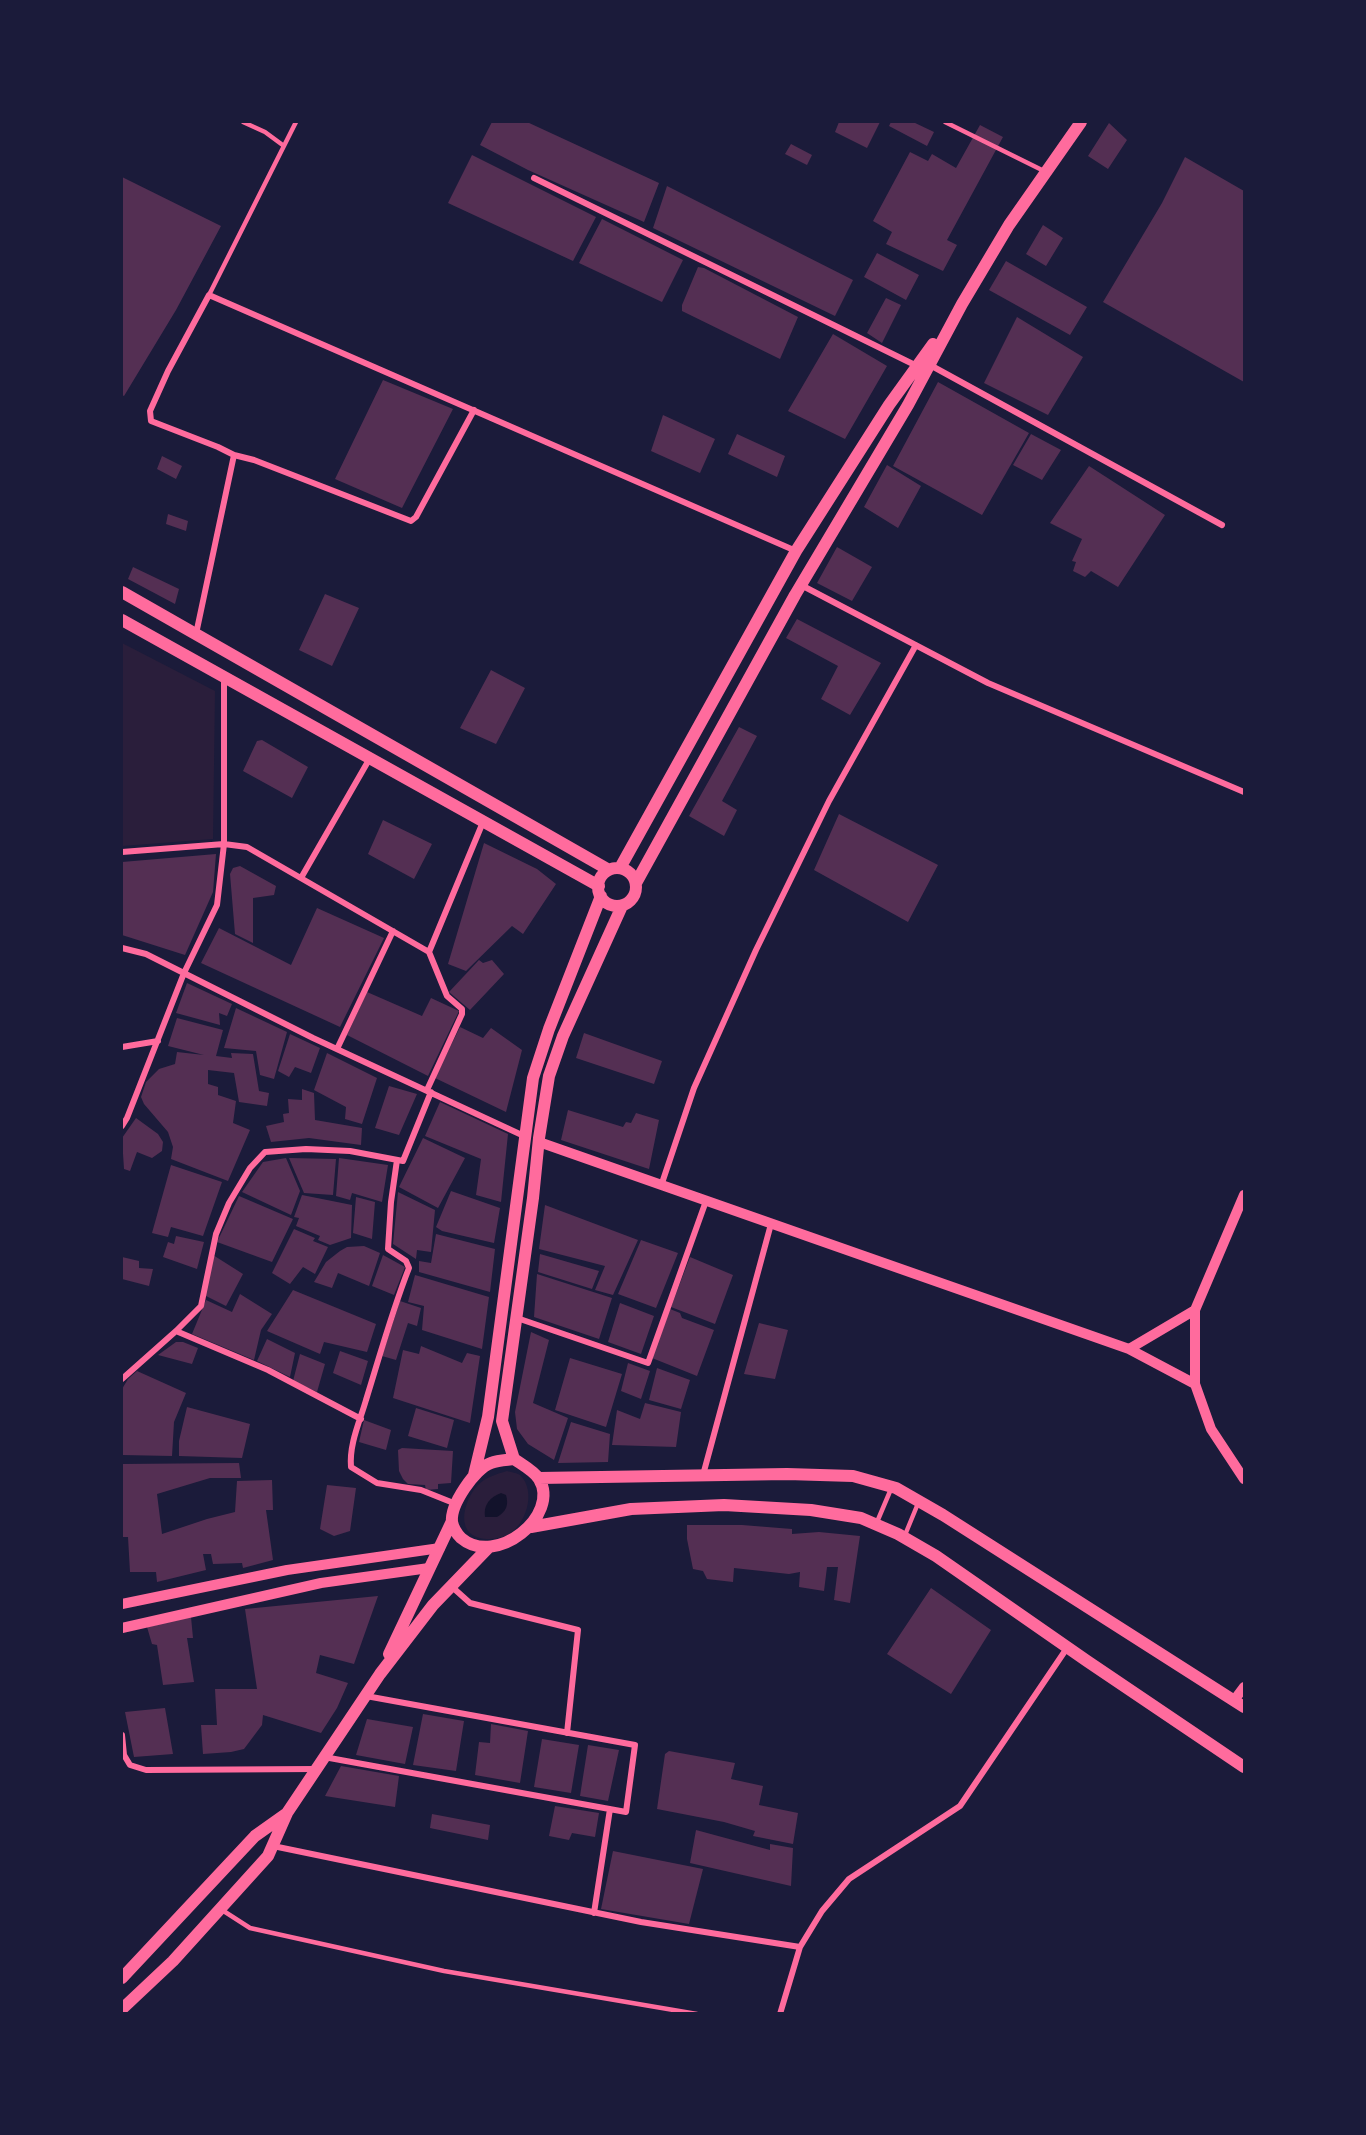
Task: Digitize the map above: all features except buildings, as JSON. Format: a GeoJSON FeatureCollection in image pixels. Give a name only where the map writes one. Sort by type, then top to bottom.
{"type":"FeatureCollection","features":[{"type":"Feature","properties":{"kind":"main road"},"geometry":{"type":"LineString","coordinates":[[380,1674],[440,1548],[452,1521],[456,1504],[474,1475],[488,1417],[533,1078],[600,891],[602,876],[615,869],[796,551],[889,405],[923,366],[1009,225],[1081,122]]}},
{"type":"Feature","properties":{"kind":"main road"},"geometry":{"type":"LineString","coordinates":[[923,366],[908,405],[801,585],[636,883],[635,894],[622,906],[563,1036],[549,1076],[502,1421],[514,1459],[539,1478],[704,1475],[853,1476],[892,1487],[920,1501],[1240,1703]]}},
{"type":"Feature","properties":{"kind":"main road"},"geometry":{"type":"LineString","coordinates":[[122,592],[615,869],[630,873],[636,883]]}},
{"type":"Feature","properties":{"kind":"main road"},"geometry":{"type":"LineString","coordinates":[[122,620],[483,822],[600,891],[608,903],[622,906]]}},
{"type":"Feature","properties":{"kind":"main road"},"geometry":{"type":"LineString","coordinates":[[474,1475],[491,1463],[514,1459]]}},
{"type":"Feature","properties":{"kind":"main road"},"geometry":{"type":"LineString","coordinates":[[531,1527],[542,1503],[539,1478]]}},
{"type":"Feature","properties":{"kind":"main road"},"geometry":{"type":"LineString","coordinates":[[452,1521],[458,1535],[465,1541],[476,1546],[489,1547],[503,1544],[531,1527],[631,1509],[724,1505],[811,1510],[861,1518],[936,1556],[1067,1648],[1245,1767]]}},
{"type":"Feature","properties":{"kind":"main road"},"geometry":{"type":"LineString","coordinates":[[122,2009],[173,1961],[268,1856],[286,1813],[380,1674],[433,1605],[489,1547]]}},
{"type":"Feature","properties":{"kind":"main road"},"geometry":{"type":"LineString","coordinates":[[122,1978],[255,1836],[286,1813]]}},
{"type":"Feature","properties":{"kind":"street"},"geometry":{"type":"LineString","coordinates":[[534,178],[923,366],[1221,525]]}},
{"type":"Feature","properties":{"kind":"street"},"geometry":{"type":"LineString","coordinates":[[474,410],[416,517],[411,521],[254,460],[234,455],[151,421],[150,411],[168,371],[209,294],[474,410],[796,551]]}},
{"type":"Feature","properties":{"kind":"street"},"geometry":{"type":"LineString","coordinates":[[196,635],[234,455]]}},
{"type":"Feature","properties":{"kind":"street"},"geometry":{"type":"LineString","coordinates":[[801,585],[987,683],[1245,792]]}},
{"type":"Feature","properties":{"kind":"street"},"geometry":{"type":"LineString","coordinates":[[661,1185],[694,1088],[756,950],[830,801],[916,645]]}},
{"type":"Feature","properties":{"kind":"street"},"geometry":{"type":"LineString","coordinates":[[122,1126],[184,974],[217,905],[224,844],[224,677]]}},
{"type":"Feature","properties":{"kind":"street"},"geometry":{"type":"LineString","coordinates":[[301,878],[370,758]]}},
{"type":"Feature","properties":{"kind":"street"},"geometry":{"type":"LineString","coordinates":[[429,952],[483,822]]}},
{"type":"Feature","properties":{"kind":"street"},"geometry":{"type":"LineString","coordinates":[[122,852],[224,844],[248,847],[429,952],[447,996],[462,1010],[403,1161],[350,1151],[306,1149],[265,1152],[250,1168],[229,1203],[216,1234],[201,1306],[122,1379]]}},
{"type":"Feature","properties":{"kind":"street"},"geometry":{"type":"LineString","coordinates":[[337,1049],[393,931]]}},
{"type":"Feature","properties":{"kind":"street"},"geometry":{"type":"LineString","coordinates":[[122,948],[146,954],[337,1049],[539,1142],[1129,1349],[1195,1384]]}},
{"type":"Feature","properties":{"kind":"street"},"geometry":{"type":"LineString","coordinates":[[122,1047],[158,1041]]}},
{"type":"Feature","properties":{"kind":"street"},"geometry":{"type":"LineString","coordinates":[[397,1160],[388,1250],[406,1261],[409,1268],[394,1305],[360,1419],[350,1455],[351,1467],[377,1483],[421,1490],[456,1504]]}},
{"type":"Feature","properties":{"kind":"street"},"geometry":{"type":"LineString","coordinates":[[1245,1195],[1195,1311],[1195,1384],[1211,1429],[1245,1479]]}},
{"type":"Feature","properties":{"kind":"street"},"geometry":{"type":"LineString","coordinates":[[516,1318],[648,1364],[706,1201]]}},
{"type":"Feature","properties":{"kind":"street"},"geometry":{"type":"LineString","coordinates":[[704,1475],[771,1224]]}},
{"type":"Feature","properties":{"kind":"street"},"geometry":{"type":"LineString","coordinates":[[1129,1349],[1195,1311]]}},
{"type":"Feature","properties":{"kind":"street"},"geometry":{"type":"LineString","coordinates":[[176,1330],[268,1370],[360,1419]]}},
{"type":"Feature","properties":{"kind":"street"},"geometry":{"type":"LineString","coordinates":[[122,1604],[287,1570],[440,1548]]}},
{"type":"Feature","properties":{"kind":"street"},"geometry":{"type":"LineString","coordinates":[[122,1628],[321,1583],[429,1568]]}},
{"type":"Feature","properties":{"kind":"street"},"geometry":{"type":"LineString","coordinates":[[451,1586],[470,1603],[578,1630],[567,1733]]}},
{"type":"Feature","properties":{"kind":"street"},"geometry":{"type":"LineString","coordinates":[[780,2013],[800,1947],[822,1911],[849,1879],[960,1806],[1067,1648]]}},
{"type":"Feature","properties":{"kind":"street"},"geometry":{"type":"LineString","coordinates":[[1240,1703],[1245,1687]]}},
{"type":"Feature","properties":{"kind":"street"},"geometry":{"type":"LineString","coordinates":[[324,1758],[626,1812],[635,1745],[366,1695]]}},
{"type":"Feature","properties":{"kind":"street"},"geometry":{"type":"LineString","coordinates":[[122,1735],[124,1755],[130,1765],[146,1770],[316,1769]]}},
{"type":"Feature","properties":{"kind":"street"},"geometry":{"type":"LineString","coordinates":[[594,1913],[610,1809]]}},
{"type":"Feature","properties":{"kind":"street"},"geometry":{"type":"LineString","coordinates":[[273,1846],[594,1913],[800,1947]]}},
{"type":"Feature","properties":{"kind":"lane"},"geometry":{"type":"LineString","coordinates":[[243,122],[265,132],[284,146]]}},
{"type":"Feature","properties":{"kind":"lane"},"geometry":{"type":"LineString","coordinates":[[209,294],[296,122]]}},
{"type":"Feature","properties":{"kind":"lane"},"geometry":{"type":"LineString","coordinates":[[945,122],[1046,172]]}},
{"type":"Feature","properties":{"kind":"lane"},"geometry":{"type":"LineString","coordinates":[[876,1525],[892,1487]]}},
{"type":"Feature","properties":{"kind":"lane"},"geometry":{"type":"LineString","coordinates":[[904,1538],[920,1501]]}},
{"type":"Feature","properties":{"kind":"lane"},"geometry":{"type":"LineString","coordinates":[[220,1909],[250,1928],[444,1971],[698,2013]]}},
{"type":"Feature","properties":{"kind":"shaded area"},"geometry":{"type":"Polygon","coordinates":[[[122,643],[215,691],[213,839],[122,846],[122,643]]]}},
{"type":"Feature","properties":{"kind":"shaded area"},"geometry":{"type":"Polygon","coordinates":[[[507,1471],[520,1475],[525,1482],[528,1499],[524,1516],[514,1530],[504,1536],[487,1539],[472,1535],[467,1529],[464,1514],[469,1498],[481,1482],[507,1471]]]}},
{"type":"Feature","properties":{"kind":"shaded area"},"geometry":{"type":"Polygon","coordinates":[[[501,1493],[506,1495],[507,1499],[503,1513],[497,1517],[485,1517],[488,1502],[501,1493]]]}}]}
